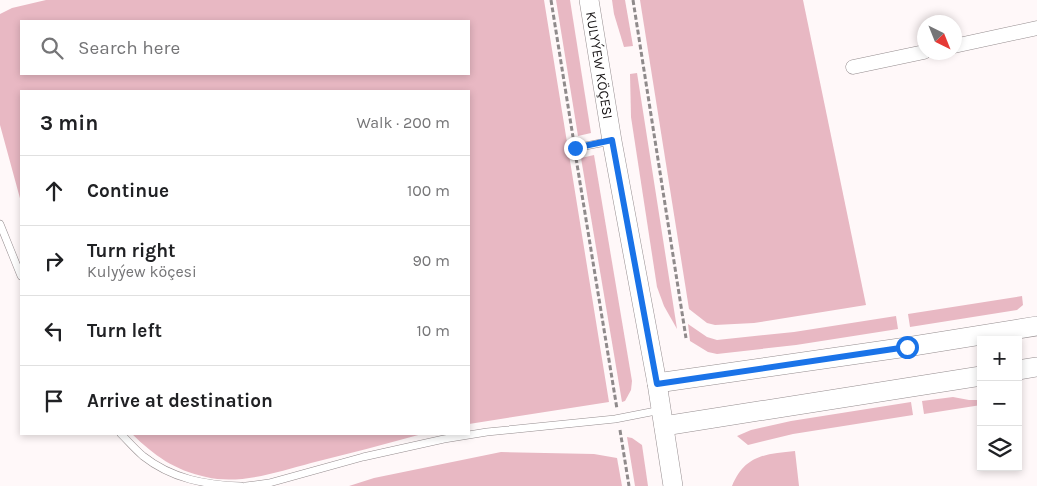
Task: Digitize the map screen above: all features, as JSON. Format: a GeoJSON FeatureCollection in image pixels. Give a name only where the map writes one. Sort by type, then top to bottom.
{"type":"FeatureCollection","features":[{"type":"Feature","properties":{"kind":"street","name":"KULYÝEW KÖÇESI"},"geometry":{"type":"LineString","coordinates":[[589,0],[612,140],[657,384],[673,486]]}},
{"type":"Feature","properties":{"kind":"street"},"geometry":{"type":"LineString","coordinates":[[962,44],[1037,28]]}},
{"type":"Feature","properties":{"kind":"street"},"geometry":{"type":"LineString","coordinates":[[853,67],[917,53]]}},
{"type":"Feature","properties":{"kind":"street"},"geometry":{"type":"LineString","coordinates":[[657,384],[1037,326]]}},
{"type":"Feature","properties":{"kind":"street"},"geometry":{"type":"LineString","coordinates":[[1022,369],[1037,366]]}},
{"type":"Feature","properties":{"kind":"street"},"geometry":{"type":"LineString","coordinates":[[662,418],[977,377]]}},
{"type":"Feature","properties":{"kind":"lane"},"geometry":{"type":"LineString","coordinates":[[575,148],[612,140]]}},
{"type":"Feature","properties":{"kind":"lane"},"geometry":{"type":"LineString","coordinates":[[0,224],[20,274]]}},
{"type":"Feature","properties":{"kind":"lane"},"geometry":{"type":"LineString","coordinates":[[470,435],[615,419],[662,418]]}},
{"type":"Feature","properties":{"kind":"lane"},"geometry":{"type":"LineString","coordinates":[[122,435],[159,467],[182,478],[213,485],[241,486]]}},
{"type":"Feature","properties":{"kind":"lane"},"geometry":{"type":"LineString","coordinates":[[246,486],[269,483],[363,457],[469,435]]}},
{"type":"Feature","properties":{"kind":"path"},"geometry":{"type":"LineString","coordinates":[[551,0],[615,401]]}},
{"type":"Feature","properties":{"kind":"path"},"geometry":{"type":"LineString","coordinates":[[633,0],[686,338]]}},
{"type":"Feature","properties":{"kind":"path"},"geometry":{"type":"LineString","coordinates":[[622,438],[629,486]]}},
{"type":"Feature","properties":{"kind":"shaded area"},"geometry":{"type":"Polygon","coordinates":[[[46,0],[544,0],[609,402],[470,424],[470,90],[20,90],[20,198],[0,125],[0,14],[12,8],[46,0]]]}},
{"type":"Feature","properties":{"kind":"shaded area"},"geometry":{"type":"Polygon","coordinates":[[[556,0],[570,0],[591,133],[578,136],[556,0]]]}},
{"type":"Feature","properties":{"kind":"shaded area"},"geometry":{"type":"Polygon","coordinates":[[[612,0],[625,0],[633,46],[624,47],[614,14],[612,0]]]}},
{"type":"Feature","properties":{"kind":"shaded area"},"geometry":{"type":"Polygon","coordinates":[[[640,0],[803,0],[866,305],[754,323],[715,325],[707,323],[689,309],[640,0]]]}},
{"type":"Feature","properties":{"kind":"shaded area"},"geometry":{"type":"Polygon","coordinates":[[[637,73],[677,329],[664,306],[657,287],[631,117],[630,74],[637,73]]]}},
{"type":"Feature","properties":{"kind":"shaded area"},"geometry":{"type":"Polygon","coordinates":[[[594,155],[632,381],[631,390],[625,401],[622,402],[581,158],[594,155]]]}},
{"type":"Feature","properties":{"kind":"shaded area"},"geometry":{"type":"Polygon","coordinates":[[[1022,296],[1023,305],[1017,310],[910,327],[908,314],[1022,296]]]}},
{"type":"Feature","properties":{"kind":"shaded area"},"geometry":{"type":"Polygon","coordinates":[[[896,316],[898,329],[796,345],[717,354],[708,352],[690,341],[688,324],[707,337],[717,340],[794,332],[896,316]]]}},
{"type":"Feature","properties":{"kind":"shaded area"},"geometry":{"type":"Polygon","coordinates":[[[953,397],[977,400],[977,406],[924,414],[922,401],[953,397]]]}},
{"type":"Feature","properties":{"kind":"shaded area"},"geometry":{"type":"Polygon","coordinates":[[[911,402],[913,415],[793,434],[748,445],[737,436],[751,430],[791,421],[911,402]]]}},
{"type":"Feature","properties":{"kind":"shaded area"},"geometry":{"type":"Polygon","coordinates":[[[133,435],[418,435],[272,473],[232,479],[219,479],[195,474],[175,466],[149,449],[133,435]]]}},
{"type":"Feature","properties":{"kind":"shaded area"},"geometry":{"type":"Polygon","coordinates":[[[627,437],[642,445],[648,486],[635,486],[627,437]]]}},
{"type":"Feature","properties":{"kind":"shaded area"},"geometry":{"type":"Polygon","coordinates":[[[795,451],[799,486],[732,486],[743,468],[757,458],[774,453],[795,451]]]}},
{"type":"Feature","properties":{"kind":"shaded area"},"geometry":{"type":"Polygon","coordinates":[[[501,452],[594,454],[617,458],[622,486],[349,486],[374,478],[501,452]]]}},
{"type":"Feature","properties":{"kind":"route"},"geometry":{"type":"LineString","coordinates":[[575,148],[612,140],[657,384],[907,347]]}}]}
